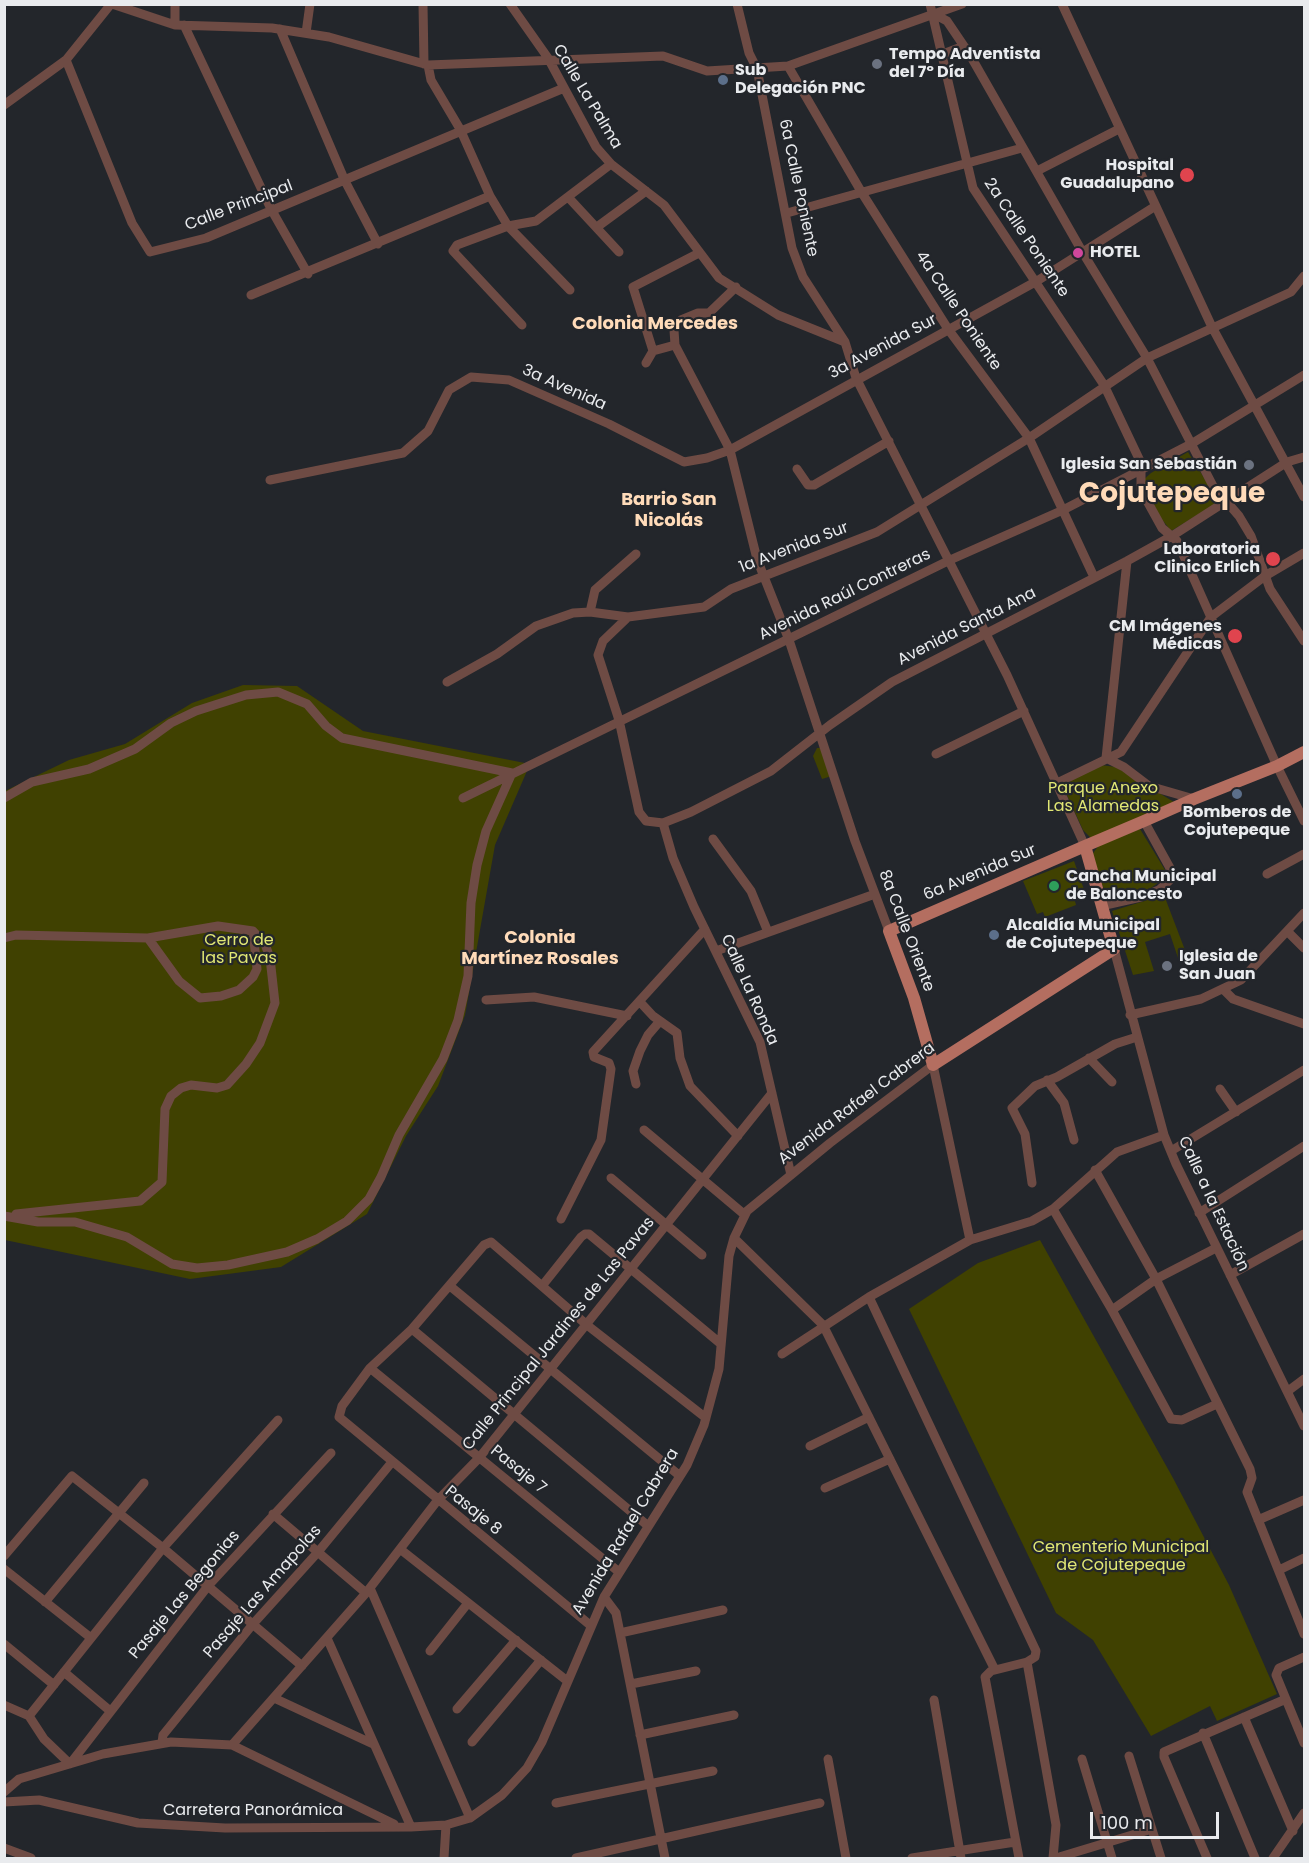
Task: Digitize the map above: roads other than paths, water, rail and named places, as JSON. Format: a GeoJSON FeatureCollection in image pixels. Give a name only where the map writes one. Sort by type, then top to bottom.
{"type":"FeatureCollection","features":[{"type":"Feature","properties":{"kind":"main road","name":"6a Avenida Sur"},"geometry":{"type":"LineString","coordinates":[[889,931],[1305,752]]}},
{"type":"Feature","properties":{"kind":"main road"},"geometry":{"type":"LineString","coordinates":[[1085,846],[1114,949]]}},
{"type":"Feature","properties":{"kind":"main road","name":"8a Calle Oriente"},"geometry":{"type":"LineString","coordinates":[[889,931],[914,998],[933,1065]]}},
{"type":"Feature","properties":{"kind":"main road","name":"Avenida Rafael Cabrera"},"geometry":{"type":"LineString","coordinates":[[933,1065],[1114,949]]}},
{"type":"Feature","properties":{"kind":"street"},"geometry":{"type":"LineString","coordinates":[[4,105],[66,60],[111,4],[180,26],[280,29],[306,33],[329,37],[426,64],[548,58],[663,56],[707,71],[788,66],[932,9],[962,4]]}},
{"type":"Feature","properties":{"kind":"street"},"geometry":{"type":"LineString","coordinates":[[175,4],[180,26],[271,209],[308,273]]}},
{"type":"Feature","properties":{"kind":"street"},"geometry":{"type":"LineString","coordinates":[[306,33],[310,4]]}},
{"type":"Feature","properties":{"kind":"street"},"geometry":{"type":"LineString","coordinates":[[423,4],[426,64],[431,80],[460,129],[490,196],[508,226],[570,290]]}},
{"type":"Feature","properties":{"kind":"street","name":"Calle La Palma"},"geometry":{"type":"LineString","coordinates":[[510,4],[548,58],[596,147],[611,164],[664,205],[719,278],[778,315],[845,342]]}},
{"type":"Feature","properties":{"kind":"street","name":"6a Calle Poniente"},"geometry":{"type":"LineString","coordinates":[[737,4],[749,53],[757,69],[787,213],[792,248],[803,277],[845,342],[856,378],[987,635],[1085,846]]}},
{"type":"Feature","properties":{"kind":"street"},"geometry":{"type":"LineString","coordinates":[[1062,4],[1154,207],[1212,327],[1305,498]]}},
{"type":"Feature","properties":{"kind":"street"},"geometry":{"type":"LineString","coordinates":[[932,9],[947,21],[964,46],[1083,253],[1147,358],[1213,486],[1251,536],[1270,588],[1305,641]]}},
{"type":"Feature","properties":{"kind":"street","name":"2a Calle Poniente"},"geometry":{"type":"LineString","coordinates":[[932,9],[973,188],[1037,281],[1104,386],[1140,459],[1141,490],[1162,528],[1178,541],[1277,766],[1305,821]]}},
{"type":"Feature","properties":{"kind":"street"},"geometry":{"type":"LineString","coordinates":[[280,29],[345,181],[378,244]]}},
{"type":"Feature","properties":{"kind":"street"},"geometry":{"type":"LineString","coordinates":[[943,54],[964,46]]}},
{"type":"Feature","properties":{"kind":"street","name":"Calle Principal"},"geometry":{"type":"LineString","coordinates":[[66,60],[132,223],[150,252],[206,238],[271,209],[345,181],[460,129],[564,88]]}},
{"type":"Feature","properties":{"kind":"street","name":"4a Calle Poniente"},"geometry":{"type":"LineString","coordinates":[[788,66],[862,193],[948,329],[1029,438],[1094,577]]}},
{"type":"Feature","properties":{"kind":"street"},"geometry":{"type":"LineString","coordinates":[[1037,171],[1119,129]]}},
{"type":"Feature","properties":{"kind":"street"},"geometry":{"type":"LineString","coordinates":[[787,213],[1022,148]]}},
{"type":"Feature","properties":{"kind":"street"},"geometry":{"type":"LineString","coordinates":[[522,325],[453,251],[457,245],[508,226],[536,221],[611,164]]}},
{"type":"Feature","properties":{"kind":"street"},"geometry":{"type":"LineString","coordinates":[[597,227],[646,191]]}},
{"type":"Feature","properties":{"kind":"street"},"geometry":{"type":"LineString","coordinates":[[251,295],[490,196]]}},
{"type":"Feature","properties":{"kind":"street"},"geometry":{"type":"LineString","coordinates":[[568,197],[619,252]]}},
{"type":"Feature","properties":{"kind":"street","name":"3a Avenida Sur"},"geometry":{"type":"LineString","coordinates":[[730,450],[856,378],[1037,281],[1154,207]]}},
{"type":"Feature","properties":{"kind":"street"},"geometry":{"type":"LineString","coordinates":[[653,351],[633,287],[699,252]]}},
{"type":"Feature","properties":{"kind":"street","name":"1a Avenida Sur"},"geometry":{"type":"LineString","coordinates":[[447,682],[497,654],[536,626],[573,613],[590,612],[628,617],[704,607],[731,589],[877,532],[923,506],[1029,438],[1147,358],[1291,292],[1305,276]]}},
{"type":"Feature","properties":{"kind":"street"},"geometry":{"type":"LineString","coordinates":[[646,363],[653,351],[675,345],[674,330],[681,320],[698,313],[709,313],[736,287]]}},
{"type":"Feature","properties":{"kind":"street","name":"8a Calle Oriente"},"geometry":{"type":"LineString","coordinates":[[675,345],[730,450],[757,559],[789,640],[889,931]]}},
{"type":"Feature","properties":{"kind":"street","name":"Avenida Raúl Contreras"},"geometry":{"type":"LineString","coordinates":[[462,798],[950,560],[1063,510],[1191,444],[1305,375]]}},
{"type":"Feature","properties":{"kind":"street","name":"3a Avenida"},"geometry":{"type":"LineString","coordinates":[[270,480],[403,453],[428,431],[449,390],[471,377],[509,380],[609,424],[684,462],[707,458],[730,450]]}},
{"type":"Feature","properties":{"kind":"street"},"geometry":{"type":"LineString","coordinates":[[797,469],[806,483],[811,486],[889,441]]}},
{"type":"Feature","properties":{"kind":"street","name":"Avenida Santa Ana"},"geometry":{"type":"LineString","coordinates":[[663,824],[771,771],[830,725],[892,682],[1127,561],[1172,536],[1287,462],[1305,457]]}},
{"type":"Feature","properties":{"kind":"street"},"geometry":{"type":"LineString","coordinates":[[1057,783],[1125,748],[1210,617],[1265,576],[1305,552]]}},
{"type":"Feature","properties":{"kind":"street"},"geometry":{"type":"LineString","coordinates":[[590,612],[595,590],[636,554]]}},
{"type":"Feature","properties":{"kind":"street"},"geometry":{"type":"LineString","coordinates":[[1106,758],[1127,561]]}},
{"type":"Feature","properties":{"kind":"street"},"geometry":{"type":"LineString","coordinates":[[628,617],[603,641],[598,656],[619,720],[639,812],[646,821],[663,824]]}},
{"type":"Feature","properties":{"kind":"street"},"geometry":{"type":"LineString","coordinates":[[4,798],[32,782],[89,769],[135,749],[171,723],[196,711],[246,695],[278,692],[307,705],[342,738],[512,773],[486,831],[477,865],[471,903],[468,976],[458,1020],[443,1059],[399,1136],[369,1199],[347,1221],[318,1239],[287,1252],[228,1265],[197,1268],[172,1264],[127,1237],[75,1222],[38,1222],[4,1216]]}},
{"type":"Feature","properties":{"kind":"street"},"geometry":{"type":"LineString","coordinates":[[936,754],[1024,711]]}},
{"type":"Feature","properties":{"kind":"street"},"geometry":{"type":"LineString","coordinates":[[1106,758],[1124,767],[1149,786],[1194,799]]}},
{"type":"Feature","properties":{"kind":"street"},"geometry":{"type":"LineString","coordinates":[[1101,906],[1141,897],[1159,890],[1170,880],[1170,868],[1144,821]]}},
{"type":"Feature","properties":{"kind":"street","name":"Calle La Ronda"},"geometry":{"type":"LineString","coordinates":[[663,824],[673,858],[760,1042],[791,1175]]}},
{"type":"Feature","properties":{"kind":"street"},"geometry":{"type":"LineString","coordinates":[[713,839],[751,891],[768,932]]}},
{"type":"Feature","properties":{"kind":"street"},"geometry":{"type":"LineString","coordinates":[[1267,874],[1305,854]]}},
{"type":"Feature","properties":{"kind":"street"},"geometry":{"type":"LineString","coordinates":[[716,951],[875,894]]}},
{"type":"Feature","properties":{"kind":"street"},"geometry":{"type":"LineString","coordinates":[[1130,1015],[1202,999],[1241,980],[1305,913]]}},
{"type":"Feature","properties":{"kind":"street"},"geometry":{"type":"LineString","coordinates":[[4,938],[16,935],[148,938],[218,926],[254,931],[265,944],[270,958],[275,1002],[260,1042],[246,1064],[227,1085],[217,1088],[191,1085],[181,1088],[171,1096],[165,1109],[162,1182],[158,1187],[140,1201],[4,1216]]}},
{"type":"Feature","properties":{"kind":"street"},"geometry":{"type":"LineString","coordinates":[[561,1219],[601,1140],[611,1070],[609,1063],[594,1057],[593,1052],[705,929]]}},
{"type":"Feature","properties":{"kind":"street"},"geometry":{"type":"LineString","coordinates":[[148,938],[179,981],[200,998],[222,996],[239,990],[253,977],[257,969],[254,931]]}},
{"type":"Feature","properties":{"kind":"street"},"geometry":{"type":"LineString","coordinates":[[1288,932],[1305,948]]}},
{"type":"Feature","properties":{"kind":"street","name":"Calle a la Estación"},"geometry":{"type":"LineString","coordinates":[[1114,949],[1164,1135],[1216,1248],[1287,1390],[1302,1412],[1305,1426]]}},
{"type":"Feature","properties":{"kind":"street"},"geometry":{"type":"LineString","coordinates":[[1223,989],[1238,1001],[1305,1024]]}},
{"type":"Feature","properties":{"kind":"street"},"geometry":{"type":"LineString","coordinates":[[486,1000],[534,997],[627,1016]]}},
{"type":"Feature","properties":{"kind":"street"},"geometry":{"type":"LineString","coordinates":[[640,1002],[677,1033],[680,1058],[690,1086],[738,1136]]}},
{"type":"Feature","properties":{"kind":"street"},"geometry":{"type":"LineString","coordinates":[[636,1084],[633,1071],[640,1051],[648,1035],[660,1021]]}},
{"type":"Feature","properties":{"kind":"street"},"geometry":{"type":"LineString","coordinates":[[1032,1183],[1025,1134],[1012,1108],[1035,1086],[1115,1044],[1137,1036]]}},
{"type":"Feature","properties":{"kind":"street"},"geometry":{"type":"LineString","coordinates":[[1089,1058],[1112,1083]]}},
{"type":"Feature","properties":{"kind":"street","name":"8a Calle Oriente"},"geometry":{"type":"LineString","coordinates":[[933,1065],[970,1240]]}},
{"type":"Feature","properties":{"kind":"street","name":"Avenida Rafael Cabrera"},"geometry":{"type":"LineString","coordinates":[[396,1825],[411,1827],[446,1825],[470,1818],[502,1796],[527,1768],[542,1742],[590,1625],[604,1597],[647,1525],[687,1466],[706,1418],[719,1369],[729,1256],[734,1238],[745,1215],[791,1175],[933,1065]]}},
{"type":"Feature","properties":{"kind":"street"},"geometry":{"type":"LineString","coordinates":[[1171,1151],[1305,1070]]}},
{"type":"Feature","properties":{"kind":"street"},"geometry":{"type":"LineString","coordinates":[[1047,1080],[1064,1103],[1074,1140]]}},
{"type":"Feature","properties":{"kind":"street"},"geometry":{"type":"LineString","coordinates":[[1220,1089],[1236,1112]]}},
{"type":"Feature","properties":{"kind":"street","name":"Calle Principal Jardines de Las Pavas"},"geometry":{"type":"LineString","coordinates":[[232,1745],[368,1590],[437,1501],[479,1458],[772,1092]]}},
{"type":"Feature","properties":{"kind":"street"},"geometry":{"type":"LineString","coordinates":[[644,1130],[745,1215]]}},
{"type":"Feature","properties":{"kind":"street"},"geometry":{"type":"LineString","coordinates":[[782,1354],[868,1297],[970,1240],[1032,1221],[1053,1209],[1117,1152],[1164,1135]]}},
{"type":"Feature","properties":{"kind":"street"},"geometry":{"type":"LineString","coordinates":[[1199,1213],[1305,1146]]}},
{"type":"Feature","properties":{"kind":"street"},"geometry":{"type":"LineString","coordinates":[[1095,1170],[1156,1279],[1252,1473],[1247,1492],[1279,1570],[1300,1609],[1305,1634]]}},
{"type":"Feature","properties":{"kind":"street"},"geometry":{"type":"LineString","coordinates":[[611,1178],[702,1255]]}},
{"type":"Feature","properties":{"kind":"street"},"geometry":{"type":"LineString","coordinates":[[1053,1209],[1112,1308],[1171,1419],[1182,1420],[1218,1404]]}},
{"type":"Feature","properties":{"kind":"street"},"geometry":{"type":"LineString","coordinates":[[542,1286],[585,1234],[721,1344]]}},
{"type":"Feature","properties":{"kind":"street"},"geometry":{"type":"LineString","coordinates":[[1230,1275],[1305,1234]]}},
{"type":"Feature","properties":{"kind":"street"},"geometry":{"type":"LineString","coordinates":[[734,1238],[823,1325],[995,1670]]}},
{"type":"Feature","properties":{"kind":"street"},"geometry":{"type":"LineString","coordinates":[[370,1368],[412,1329],[484,1245],[491,1242],[587,1325],[706,1418]]}},
{"type":"Feature","properties":{"kind":"street"},"geometry":{"type":"LineString","coordinates":[[1112,1308],[1156,1279],[1216,1248]]}},
{"type":"Feature","properties":{"kind":"street"},"geometry":{"type":"LineString","coordinates":[[450,1286],[680,1476]]}},
{"type":"Feature","properties":{"kind":"street"},"geometry":{"type":"LineString","coordinates":[[868,1297],[1035,1646],[1035,1657],[1027,1662],[987,1674],[985,1683],[1019,1858]]}},
{"type":"Feature","properties":{"kind":"street"},"geometry":{"type":"LineString","coordinates":[[412,1329],[647,1525]]}},
{"type":"Feature","properties":{"kind":"street","name":"Pasaje 8"},"geometry":{"type":"LineString","coordinates":[[370,1368],[342,1406],[339,1417],[437,1501],[590,1625]]}},
{"type":"Feature","properties":{"kind":"street","name":"Pasaje 7"},"geometry":{"type":"LineString","coordinates":[[370,1368],[619,1572]]}},
{"type":"Feature","properties":{"kind":"street"},"geometry":{"type":"LineString","coordinates":[[1287,1390],[1305,1379]]}},
{"type":"Feature","properties":{"kind":"street"},"geometry":{"type":"LineString","coordinates":[[810,1446],[869,1417]]}},
{"type":"Feature","properties":{"kind":"street"},"geometry":{"type":"LineString","coordinates":[[29,1716],[163,1548],[278,1420]]}},
{"type":"Feature","properties":{"kind":"street","name":"Pasaje Las Begonias"},"geometry":{"type":"LineString","coordinates":[[70,1764],[109,1710],[208,1586],[331,1453]]}},
{"type":"Feature","properties":{"kind":"street"},"geometry":{"type":"LineString","coordinates":[[825,1488],[890,1459]]}},
{"type":"Feature","properties":{"kind":"street","name":"Pasaje Las Amapolas"},"geometry":{"type":"LineString","coordinates":[[162,1743],[163,1735],[253,1624],[318,1552],[392,1462]]}},
{"type":"Feature","properties":{"kind":"street"},"geometry":{"type":"LineString","coordinates":[[4,1556],[72,1476],[163,1548],[302,1666]]}},
{"type":"Feature","properties":{"kind":"street"},"geometry":{"type":"LineString","coordinates":[[45,1602],[117,1513],[144,1484]]}},
{"type":"Feature","properties":{"kind":"street"},"geometry":{"type":"LineString","coordinates":[[1258,1520],[1305,1500]]}},
{"type":"Feature","properties":{"kind":"street"},"geometry":{"type":"LineString","coordinates":[[273,1514],[368,1590],[470,1818]]}},
{"type":"Feature","properties":{"kind":"street"},"geometry":{"type":"LineString","coordinates":[[400,1549],[567,1680]]}},
{"type":"Feature","properties":{"kind":"street"},"geometry":{"type":"LineString","coordinates":[[1279,1570],[1305,1558]]}},
{"type":"Feature","properties":{"kind":"street"},"geometry":{"type":"LineString","coordinates":[[4,1569],[91,1638]]}},
{"type":"Feature","properties":{"kind":"street"},"geometry":{"type":"LineString","coordinates":[[604,1597],[616,1613],[665,1858]]}},
{"type":"Feature","properties":{"kind":"street"},"geometry":{"type":"LineString","coordinates":[[430,1651],[468,1603]]}},
{"type":"Feature","properties":{"kind":"street"},"geometry":{"type":"LineString","coordinates":[[620,1633],[723,1610]]}},
{"type":"Feature","properties":{"kind":"street"},"geometry":{"type":"LineString","coordinates":[[327,1638],[411,1827]]}},
{"type":"Feature","properties":{"kind":"street"},"geometry":{"type":"LineString","coordinates":[[457,1709],[516,1640]]}},
{"type":"Feature","properties":{"kind":"street"},"geometry":{"type":"LineString","coordinates":[[4,1644],[54,1685]]}},
{"type":"Feature","properties":{"kind":"street"},"geometry":{"type":"LineString","coordinates":[[1305,1657],[1277,1671],[1305,1743]]}},
{"type":"Feature","properties":{"kind":"street"},"geometry":{"type":"LineString","coordinates":[[472,1742],[541,1660]]}},
{"type":"Feature","properties":{"kind":"street"},"geometry":{"type":"LineString","coordinates":[[1027,1662],[1056,1826],[1054,1858],[1152,1829]]}},
{"type":"Feature","properties":{"kind":"street"},"geometry":{"type":"LineString","coordinates":[[631,1684],[696,1671]]}},
{"type":"Feature","properties":{"kind":"street"},"geometry":{"type":"LineString","coordinates":[[64,1672],[109,1710]]}},
{"type":"Feature","properties":{"kind":"street"},"geometry":{"type":"LineString","coordinates":[[274,1698],[373,1744]]}},
{"type":"Feature","properties":{"kind":"street"},"geometry":{"type":"LineString","coordinates":[[1207,1858],[1164,1756],[1168,1748],[1286,1699]]}},
{"type":"Feature","properties":{"kind":"street"},"geometry":{"type":"LineString","coordinates":[[934,1700],[960,1854]]}},
{"type":"Feature","properties":{"kind":"street"},"geometry":{"type":"LineString","coordinates":[[4,1705],[29,1716],[44,1739],[70,1764]]}},
{"type":"Feature","properties":{"kind":"street"},"geometry":{"type":"LineString","coordinates":[[640,1735],[734,1715]]}},
{"type":"Feature","properties":{"kind":"street"},"geometry":{"type":"LineString","coordinates":[[1244,1717],[1293,1831]]}},
{"type":"Feature","properties":{"kind":"street"},"geometry":{"type":"LineString","coordinates":[[1203,1733],[1255,1858]]}},
{"type":"Feature","properties":{"kind":"street"},"geometry":{"type":"LineString","coordinates":[[4,1792],[19,1779],[103,1754],[162,1743],[232,1745],[396,1825]]}},
{"type":"Feature","properties":{"kind":"street"},"geometry":{"type":"LineString","coordinates":[[1129,1756],[1161,1858]]}},
{"type":"Feature","properties":{"kind":"street"},"geometry":{"type":"LineString","coordinates":[[828,1759],[846,1858]]}},
{"type":"Feature","properties":{"kind":"street"},"geometry":{"type":"LineString","coordinates":[[1082,1759],[1112,1858]]}},
{"type":"Feature","properties":{"kind":"street"},"geometry":{"type":"LineString","coordinates":[[556,1803],[713,1771]]}},
{"type":"Feature","properties":{"kind":"street","name":"Carretera Panorámica"},"geometry":{"type":"LineString","coordinates":[[4,1802],[39,1800],[123,1821],[164,1826],[225,1828],[396,1825]]}},
{"type":"Feature","properties":{"kind":"street"},"geometry":{"type":"LineString","coordinates":[[576,1858],[820,1803]]}},
{"type":"Feature","properties":{"kind":"street"},"geometry":{"type":"LineString","coordinates":[[1273,1858],[1304,1814]]}},
{"type":"Feature","properties":{"kind":"street"},"geometry":{"type":"LineString","coordinates":[[444,1858],[446,1825]]}},
{"type":"Feature","properties":{"kind":"street"},"geometry":{"type":"LineString","coordinates":[[912,1858],[960,1854],[1016,1842]]}},
{"type":"Feature","properties":{"kind":"street"},"geometry":{"type":"LineString","coordinates":[[4,1848],[32,1858]]}},
{"type":"Feature","properties":{"kind":"place","name":"Tempo Adventista del 7º Día"},"geometry":{"type":"Point","coordinates":[877,64]}},
{"type":"Feature","properties":{"kind":"place","name":"Sub Delegación PNC"},"geometry":{"type":"Point","coordinates":[723,80]}},
{"type":"Feature","properties":{"kind":"place","name":"Hospital Guadalupano"},"geometry":{"type":"Point","coordinates":[1187,175]}},
{"type":"Feature","properties":{"kind":"place","name":"HOTEL"},"geometry":{"type":"Point","coordinates":[1078,253]}},
{"type":"Feature","properties":{"kind":"place","name":"Iglesia San Sebastián"},"geometry":{"type":"Point","coordinates":[1249,465]}},
{"type":"Feature","properties":{"kind":"place","name":"Laboratoria Clinico Erlich"},"geometry":{"type":"Point","coordinates":[1273,559]}},
{"type":"Feature","properties":{"kind":"place","name":"CM Imágenes Médicas"},"geometry":{"type":"Point","coordinates":[1235,636]}},
{"type":"Feature","properties":{"kind":"place","name":"Bomberos de Cojutepeque"},"geometry":{"type":"Point","coordinates":[1237,794]}},
{"type":"Feature","properties":{"kind":"place","name":"Cancha Municipal de Baloncesto"},"geometry":{"type":"Point","coordinates":[1054,886]}},
{"type":"Feature","properties":{"kind":"place","name":"Alcaldía Municipal de Cojutepeque"},"geometry":{"type":"Point","coordinates":[994,935]}},
{"type":"Feature","properties":{"kind":"place","name":"Iglesia de San Juan"},"geometry":{"type":"Point","coordinates":[1167,966]}},
{"type":"Feature","properties":{"kind":"district","name":"Colonia Mercedes"},"geometry":{"type":"Point","coordinates":[655,324]}},
{"type":"Feature","properties":{"kind":"district","name":"Cojutepeque"},"geometry":{"type":"Point","coordinates":[1172,495]}},
{"type":"Feature","properties":{"kind":"district","name":"Barrio San Nicolás"},"geometry":{"type":"Point","coordinates":[669,510]}},
{"type":"Feature","properties":{"kind":"district","name":"Colonia Martínez Rosales"},"geometry":{"type":"Point","coordinates":[540,948]}},
{"type":"Feature","properties":{"kind":"park label","name":"Parque Anexo Las Alamedas"},"geometry":{"type":"Point","coordinates":[1103,798]}},
{"type":"Feature","properties":{"kind":"park label","name":"Cerro de las Pavas"},"geometry":{"type":"Point","coordinates":[239,950]}},
{"type":"Feature","properties":{"kind":"park label","name":"Cementerio Municipal de Cojutepeque"},"geometry":{"type":"Point","coordinates":[1121,1557]}}]}
